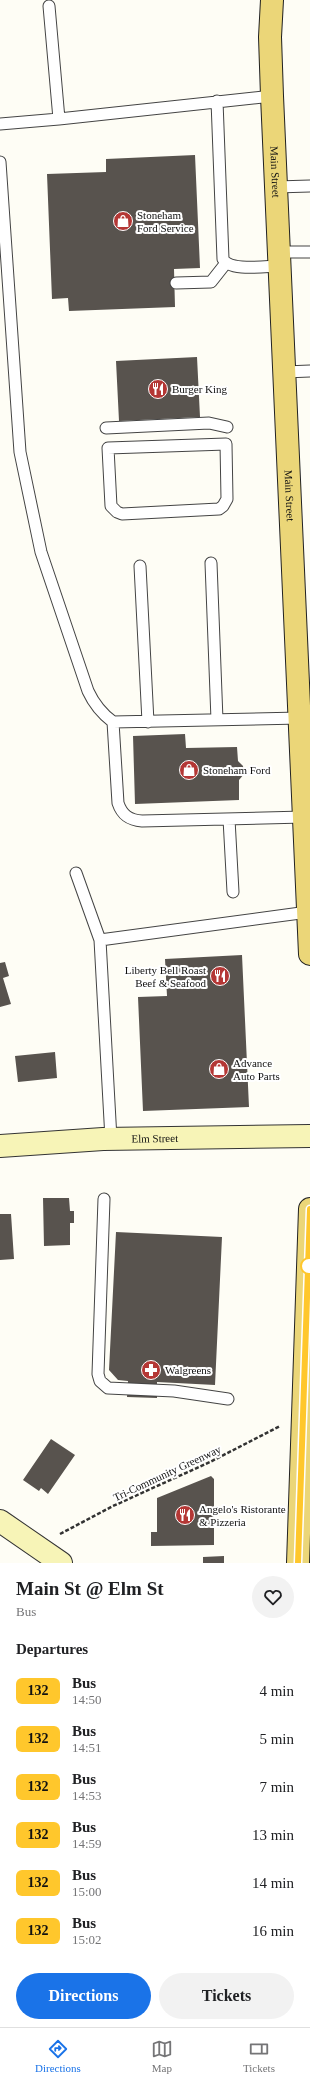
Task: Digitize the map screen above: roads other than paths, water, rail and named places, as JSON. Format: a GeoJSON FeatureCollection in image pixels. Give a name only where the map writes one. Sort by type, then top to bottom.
{"type":"FeatureCollection","features":[{"type":"Feature","properties":{"kind":"main road","name":"Main Street"},"geometry":{"type":"LineString","coordinates":[[263,0],[270,37]]}},
{"type":"Feature","properties":{"kind":"main road","name":"Main Street"},"geometry":{"type":"LineString","coordinates":[[272,0],[270,37],[284,372],[304,691],[300,718],[310,954]]}},
{"type":"Feature","properties":{"kind":"main road","name":"Elm Street"},"geometry":{"type":"LineString","coordinates":[[0,1146],[111,1139],[310,1136]]}},
{"type":"Feature","properties":{"kind":"main road"},"geometry":{"type":"LineString","coordinates":[[298,1563],[305,1412],[310,1209]]}},
{"type":"Feature","properties":{"kind":"main road"},"geometry":{"type":"LineString","coordinates":[[0,1521],[61,1563]]}},
{"type":"Feature","properties":{"kind":"lane"},"geometry":{"type":"LineString","coordinates":[[49,6],[59,119]]}},
{"type":"Feature","properties":{"kind":"lane"},"geometry":{"type":"LineString","coordinates":[[0,124],[272,96]]}},
{"type":"Feature","properties":{"kind":"lane"},"geometry":{"type":"LineString","coordinates":[[217,101],[222,254],[226,263],[236,267],[310,252]]}},
{"type":"Feature","properties":{"kind":"lane"},"geometry":{"type":"LineString","coordinates":[[0,162],[20,452],[41,552],[93,703],[101,713],[113,722],[300,718]]}},
{"type":"Feature","properties":{"kind":"lane"},"geometry":{"type":"LineString","coordinates":[[276,187],[310,186]]}},
{"type":"Feature","properties":{"kind":"lane"},"geometry":{"type":"LineString","coordinates":[[176,283],[211,282],[226,263]]}},
{"type":"Feature","properties":{"kind":"lane"},"geometry":{"type":"LineString","coordinates":[[284,372],[310,371]]}},
{"type":"Feature","properties":{"kind":"lane"},"geometry":{"type":"LineString","coordinates":[[106,428],[209,423],[227,427]]}},
{"type":"Feature","properties":{"kind":"lane"},"geometry":{"type":"LineString","coordinates":[[226,444],[226,501],[221,507],[214,510],[125,514],[117,512],[111,504],[108,448],[226,444]]}},
{"type":"Feature","properties":{"kind":"lane"},"geometry":{"type":"LineString","coordinates":[[210,563],[217,720]]}},
{"type":"Feature","properties":{"kind":"lane"},"geometry":{"type":"LineString","coordinates":[[140,566],[148,722]]}},
{"type":"Feature","properties":{"kind":"lane"},"geometry":{"type":"LineString","coordinates":[[113,722],[118,803],[125,815],[133,820],[304,817]]}},
{"type":"Feature","properties":{"kind":"lane"},"geometry":{"type":"LineString","coordinates":[[230,819],[233,892]]}},
{"type":"Feature","properties":{"kind":"lane"},"geometry":{"type":"LineString","coordinates":[[76,873],[100,940],[111,1139]]}},
{"type":"Feature","properties":{"kind":"lane"},"geometry":{"type":"LineString","coordinates":[[100,940],[308,912]]}},
{"type":"Feature","properties":{"kind":"lane"},"geometry":{"type":"LineString","coordinates":[[104,1199],[98,1374],[100,1381],[106,1387],[111,1388],[174,1391],[228,1399]]}},
{"type":"Feature","properties":{"kind":"place","name":"Stoneham Ford Service"},"geometry":{"type":"Point","coordinates":[123,221]}},
{"type":"Feature","properties":{"kind":"place","name":"Burger King"},"geometry":{"type":"Point","coordinates":[158,389]}},
{"type":"Feature","properties":{"kind":"place","name":"Stoneham Ford"},"geometry":{"type":"Point","coordinates":[189,770]}},
{"type":"Feature","properties":{"kind":"place","name":"Liberty Bell Roast Beef & Seafood"},"geometry":{"type":"Point","coordinates":[220,976]}},
{"type":"Feature","properties":{"kind":"place","name":"Advance Auto Parts"},"geometry":{"type":"Point","coordinates":[219,1069]}},
{"type":"Feature","properties":{"kind":"place","name":"Walgreens"},"geometry":{"type":"Point","coordinates":[151,1370]}},
{"type":"Feature","properties":{"kind":"place","name":"Angelo's Ristorante & Pizzeria"},"geometry":{"type":"Point","coordinates":[185,1515]}}]}
